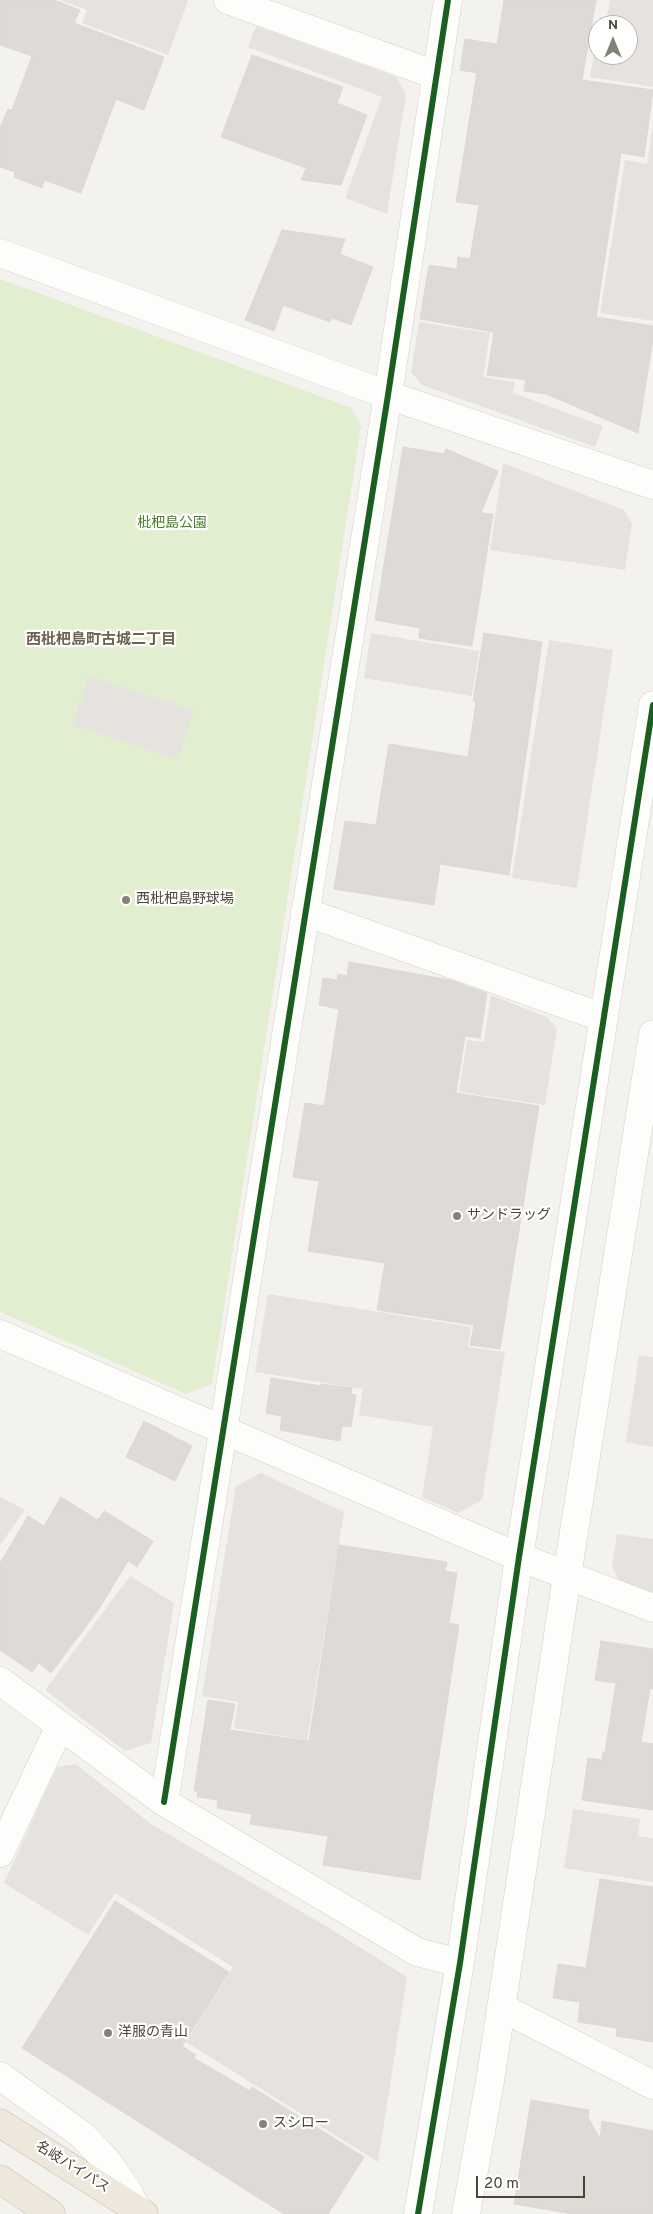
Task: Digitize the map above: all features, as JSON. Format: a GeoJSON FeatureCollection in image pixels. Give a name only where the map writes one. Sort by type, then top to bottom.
{"type":"FeatureCollection","features":[{"type":"Feature","properties":{"kind":"highway","name":"名岐バイパス"},"geometry":{"type":"LineString","coordinates":[[0,2123],[141,2212]]}},
{"type":"Feature","properties":{"kind":"highway"},"geometry":{"type":"LineString","coordinates":[[0,2179],[51,2214]]}},
{"type":"Feature","properties":{"kind":"street"},"geometry":{"type":"LineString","coordinates":[[228,0],[436,75]]}},
{"type":"Feature","properties":{"kind":"street"},"geometry":{"type":"LineString","coordinates":[[164,1802],[388,395],[448,0]]}},
{"type":"Feature","properties":{"kind":"street"},"geometry":{"type":"LineString","coordinates":[[0,253],[388,395],[653,485]]}},
{"type":"Feature","properties":{"kind":"street"},"geometry":{"type":"LineString","coordinates":[[418,2214],[460,1963],[519,1556],[653,705]]}},
{"type":"Feature","properties":{"kind":"street"},"geometry":{"type":"LineString","coordinates":[[305,912],[604,1018]]}},
{"type":"Feature","properties":{"kind":"street"},"geometry":{"type":"LineString","coordinates":[[466,2214],[501,2007],[653,1036]]}},
{"type":"Feature","properties":{"kind":"street"},"geometry":{"type":"LineString","coordinates":[[0,1334],[519,1556],[653,1608]]}},
{"type":"Feature","properties":{"kind":"street"},"geometry":{"type":"LineString","coordinates":[[0,1681],[164,1802],[416,1952],[460,1963]]}},
{"type":"Feature","properties":{"kind":"street"},"geometry":{"type":"LineString","coordinates":[[0,1853],[60,1726]]}},
{"type":"Feature","properties":{"kind":"street"},"geometry":{"type":"LineString","coordinates":[[501,2007],[653,2085]]}},
{"type":"Feature","properties":{"kind":"street"},"geometry":{"type":"LineString","coordinates":[[0,2076],[82,2135],[111,2167],[141,2212]]}},
{"type":"Feature","properties":{"kind":"green space","name":"枇杷島公園"},"geometry":{"type":"Polygon","coordinates":[[[0,279],[352,408],[361,426],[212,1384],[186,1394],[0,1312],[0,279]]]}},
{"type":"Feature","properties":{"kind":"shaded area"},"geometry":{"type":"Polygon","coordinates":[[[60,0],[188,1],[168,55],[82,23],[87,10],[60,0]]]}},
{"type":"Feature","properties":{"kind":"shaded area"},"geometry":{"type":"Polygon","coordinates":[[[610,0],[653,0],[653,87],[590,77],[592,65],[638,65],[638,15],[608,15],[610,0]]]}},
{"type":"Feature","properties":{"kind":"shaded area"},"geometry":{"type":"Polygon","coordinates":[[[256,26],[396,77],[406,94],[387,214],[345,198],[382,97],[248,47],[256,26]]]}},
{"type":"Feature","properties":{"kind":"shaded area"},"geometry":{"type":"Polygon","coordinates":[[[653,125],[653,321],[600,313],[625,160],[647,164],[653,125]]]}},
{"type":"Feature","properties":{"kind":"shaded area"},"geometry":{"type":"Polygon","coordinates":[[[419,322],[490,333],[483,377],[515,382],[513,393],[603,426],[595,447],[422,385],[411,372],[419,322]]]}},
{"type":"Feature","properties":{"kind":"shaded area"},"geometry":{"type":"Polygon","coordinates":[[[503,463],[624,510],[632,524],[625,570],[490,550],[503,463]]]}},
{"type":"Feature","properties":{"kind":"shaded area"},"geometry":{"type":"Polygon","coordinates":[[[371,633],[479,651],[472,696],[364,678],[371,633]]]}},
{"type":"Feature","properties":{"kind":"shaded area"},"geometry":{"type":"Polygon","coordinates":[[[549,640],[613,650],[577,888],[512,878],[549,640]]]}},
{"type":"Feature","properties":{"kind":"shaded area"},"geometry":{"type":"Polygon","coordinates":[[[89,676],[194,710],[178,760],[73,725],[89,676]]]}},
{"type":"Feature","properties":{"kind":"shaded area"},"geometry":{"type":"Polygon","coordinates":[[[491,995],[547,1017],[557,1029],[545,1105],[459,1092],[467,1040],[484,1042],[491,995]]]}},
{"type":"Feature","properties":{"kind":"shaded area"},"geometry":{"type":"Polygon","coordinates":[[[268,1294],[471,1327],[468,1347],[505,1352],[482,1500],[458,1513],[422,1497],[433,1427],[359,1415],[363,1389],[255,1372],[268,1294]]]}},
{"type":"Feature","properties":{"kind":"shaded area"},"geometry":{"type":"Polygon","coordinates":[[[639,1355],[653,1357],[653,1447],[626,1442],[639,1355]]]}},
{"type":"Feature","properties":{"kind":"shaded area"},"geometry":{"type":"Polygon","coordinates":[[[261,1473],[344,1512],[307,1740],[234,1728],[238,1702],[202,1696],[236,1486],[261,1473]]]}},
{"type":"Feature","properties":{"kind":"shaded area"},"geometry":{"type":"Polygon","coordinates":[[[0,1497],[25,1510],[0,1545],[0,1497]]]}},
{"type":"Feature","properties":{"kind":"shaded area"},"geometry":{"type":"Polygon","coordinates":[[[617,1534],[653,1539],[653,1593],[619,1582],[612,1565],[617,1534]]]}},
{"type":"Feature","properties":{"kind":"shaded area"},"geometry":{"type":"Polygon","coordinates":[[[130,1576],[174,1603],[151,1743],[125,1751],[45,1690],[130,1576]]]}},
{"type":"Feature","properties":{"kind":"shaded area"},"geometry":{"type":"Polygon","coordinates":[[[76,1764],[151,1824],[326,1926],[407,1977],[378,2162],[186,2042],[233,1967],[115,1893],[88,1935],[4,1883],[57,1767],[76,1764]]]}},
{"type":"Feature","properties":{"kind":"shaded area"},"geometry":{"type":"Polygon","coordinates":[[[573,1809],[640,1819],[638,1836],[653,1838],[653,1882],[564,1868],[573,1809]]]}},
{"type":"Feature","properties":{"kind":"building"},"geometry":{"type":"Polygon","coordinates":[[[0,0],[54,0],[80,10],[74,23],[164,57],[144,110],[116,99],[81,193],[44,180],[42,188],[14,177],[15,172],[0,167],[0,128],[8,109],[12,110],[32,56],[0,45],[0,0]]]}},
{"type":"Feature","properties":{"kind":"building"},"geometry":{"type":"Polygon","coordinates":[[[504,0],[596,0],[593,15],[588,15],[588,46],[582,80],[653,90],[644,157],[621,153],[596,317],[653,326],[653,339],[638,433],[546,394],[524,391],[526,380],[487,375],[494,332],[420,319],[429,265],[457,269],[458,257],[470,259],[479,205],[456,202],[477,73],[460,70],[465,39],[497,44],[504,0]]]}},
{"type":"Feature","properties":{"kind":"building"},"geometry":{"type":"Polygon","coordinates":[[[252,55],[343,87],[337,103],[367,115],[341,185],[301,180],[306,168],[221,137],[252,55]]]}},
{"type":"Feature","properties":{"kind":"building"},"geometry":{"type":"Polygon","coordinates":[[[282,230],[345,239],[340,254],[373,267],[351,325],[332,318],[330,322],[283,305],[274,331],[245,320],[282,230]]]}},
{"type":"Feature","properties":{"kind":"building"},"geometry":{"type":"Polygon","coordinates":[[[403,447],[444,454],[446,449],[498,471],[481,513],[493,514],[472,646],[419,638],[420,628],[375,620],[403,447]]]}},
{"type":"Feature","properties":{"kind":"building"},"geometry":{"type":"Polygon","coordinates":[[[484,633],[542,642],[509,875],[440,864],[434,905],[334,889],[345,821],[376,825],[389,744],[468,757],[476,702],[473,701],[484,633]]]}},
{"type":"Feature","properties":{"kind":"building"},"geometry":{"type":"Polygon","coordinates":[[[349,962],[450,980],[487,993],[480,1038],[465,1036],[456,1093],[539,1106],[500,1349],[470,1345],[474,1325],[377,1310],[385,1263],[308,1251],[319,1181],[293,1177],[305,1103],[324,1106],[339,1009],[319,1005],[323,978],[337,980],[338,974],[347,976],[349,962]]]}},
{"type":"Feature","properties":{"kind":"building"},"geometry":{"type":"Polygon","coordinates":[[[271,1378],[321,1386],[321,1384],[352,1388],[351,1394],[356,1395],[351,1427],[342,1426],[340,1441],[280,1430],[282,1416],[266,1413],[271,1378]]]}},
{"type":"Feature","properties":{"kind":"building"},"geometry":{"type":"Polygon","coordinates":[[[144,1421],[192,1446],[175,1481],[126,1457],[144,1421]]]}},
{"type":"Feature","properties":{"kind":"building"},"geometry":{"type":"Polygon","coordinates":[[[61,1497],[98,1520],[104,1511],[153,1541],[137,1567],[128,1561],[99,1609],[51,1673],[39,1663],[32,1672],[0,1650],[0,1563],[28,1516],[44,1526],[61,1497]]]}},
{"type":"Feature","properties":{"kind":"building"},"geometry":{"type":"Polygon","coordinates":[[[339,1545],[447,1562],[445,1571],[457,1573],[449,1623],[459,1625],[420,1880],[323,1865],[328,1836],[250,1824],[252,1814],[217,1808],[218,1800],[197,1797],[198,1791],[194,1791],[208,1700],[235,1704],[230,1730],[309,1741],[339,1545]]]}},
{"type":"Feature","properties":{"kind":"building"},"geometry":{"type":"Polygon","coordinates":[[[601,1641],[653,1649],[653,1689],[650,1688],[641,1742],[653,1744],[653,1810],[582,1800],[588,1758],[602,1760],[603,1752],[605,1752],[616,1683],[595,1680],[601,1641]]]}},
{"type":"Feature","properties":{"kind":"building"},"geometry":{"type":"Polygon","coordinates":[[[600,1879],[653,1887],[653,2042],[616,2036],[617,2028],[578,2022],[580,2002],[553,1998],[558,1964],[586,1968],[600,1879]]]}},
{"type":"Feature","properties":{"kind":"building"},"geometry":{"type":"Polygon","coordinates":[[[115,1901],[229,1972],[182,2046],[196,2055],[194,2058],[250,2091],[252,2087],[364,2157],[328,2214],[284,2214],[22,2048],[115,1901]]]}},
{"type":"Feature","properties":{"kind":"building"},"geometry":{"type":"Polygon","coordinates":[[[531,2100],[589,2110],[588,2117],[600,2139],[602,2121],[653,2131],[653,2214],[573,2214],[514,2204],[531,2100]]]}},
{"type":"Feature","properties":{"kind":"cycle path"},"geometry":{"type":"LineString","coordinates":[[164,1802],[388,395],[448,0]]}},
{"type":"Feature","properties":{"kind":"cycle path"},"geometry":{"type":"LineString","coordinates":[[418,2214],[460,1963],[519,1557],[653,705]]}},
{"type":"Feature","properties":{"kind":"place","name":"西枇杷島野球場"},"geometry":{"type":"Point","coordinates":[126,900]}},
{"type":"Feature","properties":{"kind":"place","name":"サンドラッグ"},"geometry":{"type":"Point","coordinates":[457,1216]}},
{"type":"Feature","properties":{"kind":"place","name":"洋服の青山"},"geometry":{"type":"Point","coordinates":[108,2033]}},
{"type":"Feature","properties":{"kind":"place","name":"スシロー"},"geometry":{"type":"Point","coordinates":[263,2124]}},
{"type":"Feature","properties":{"kind":"district","name":"西枇杷島町古城二丁目"},"geometry":{"type":"Point","coordinates":[101,641]}}]}
